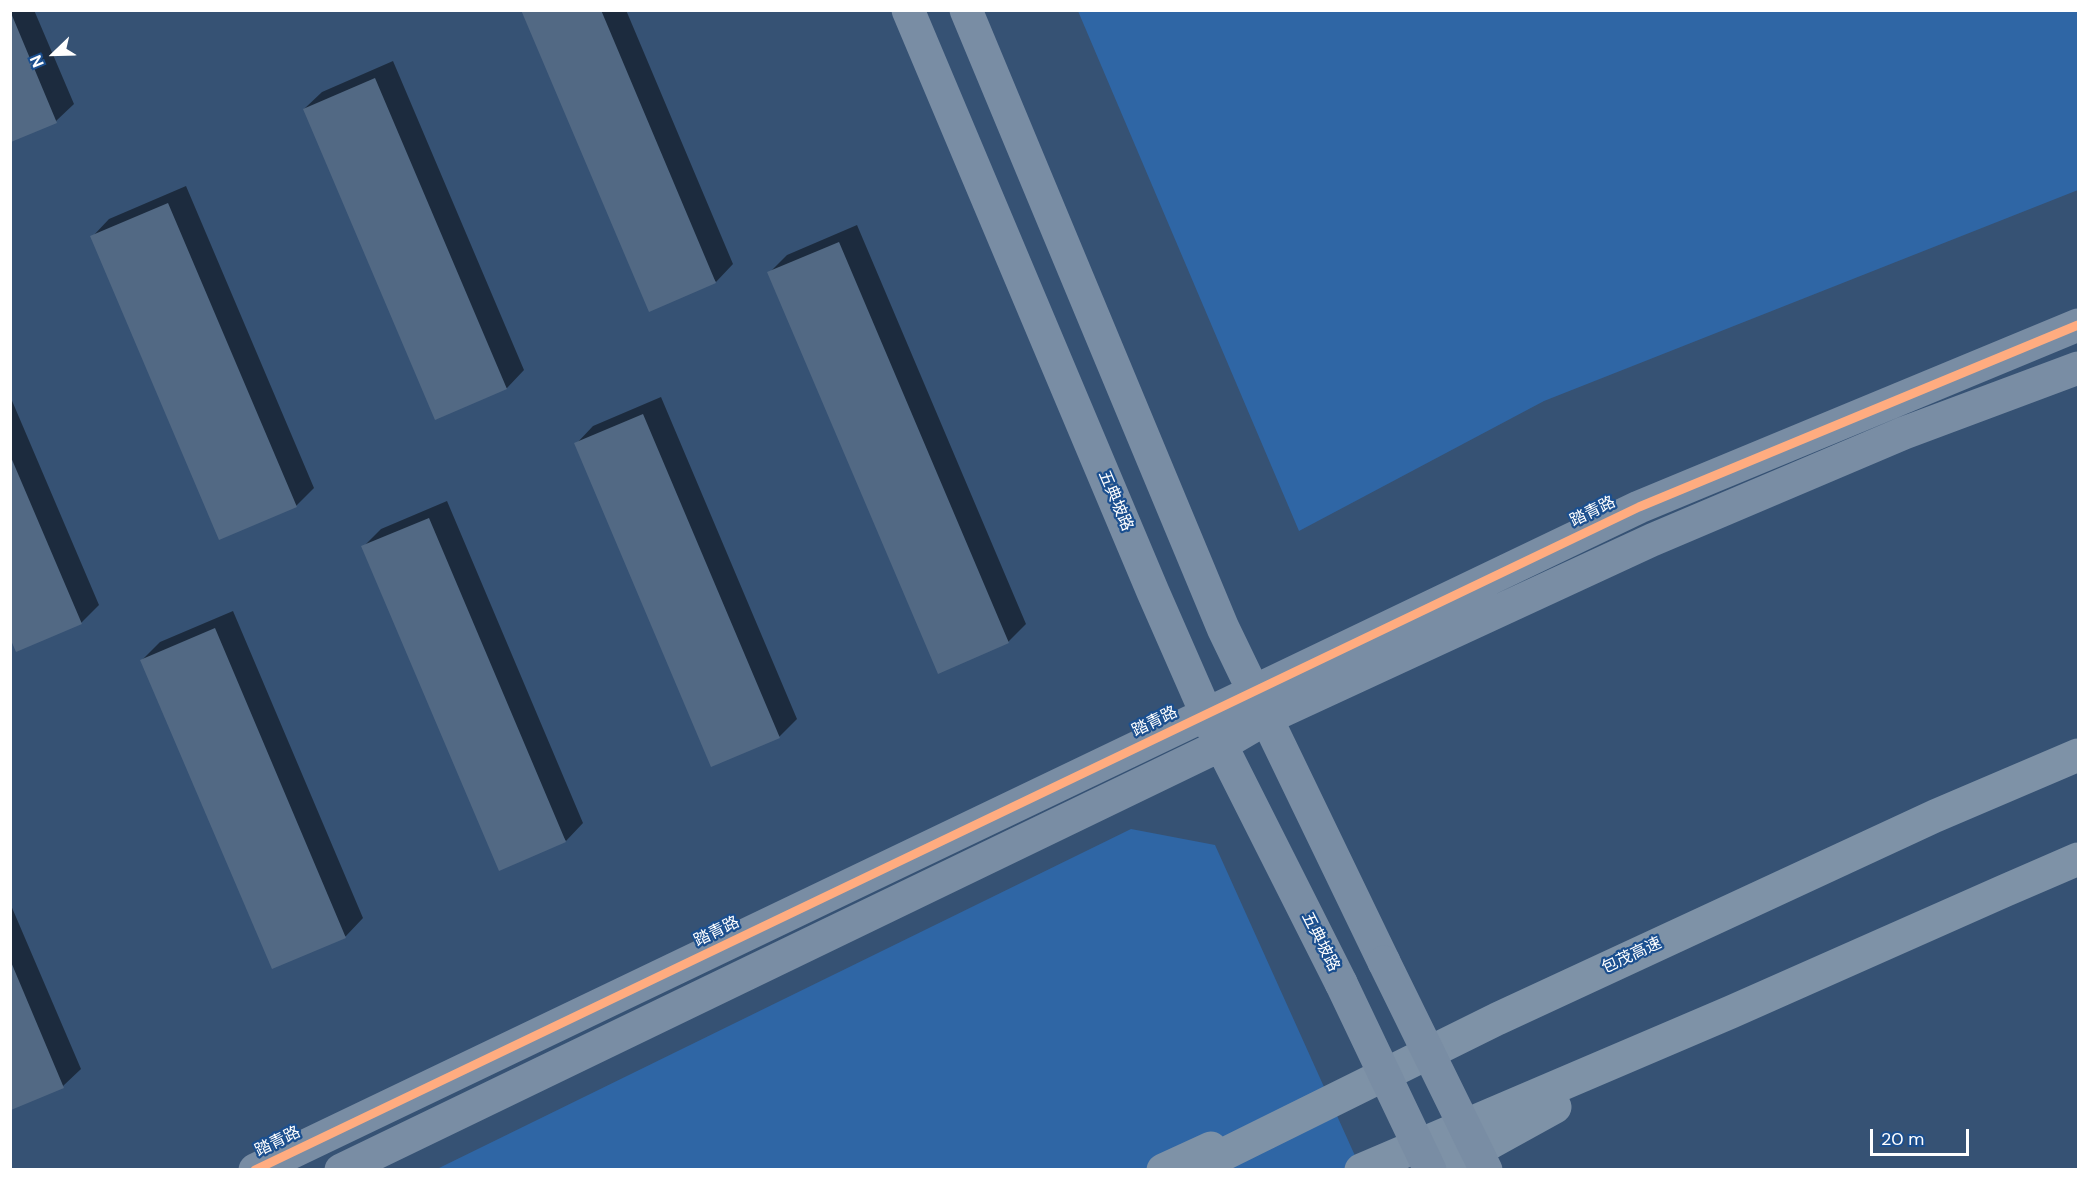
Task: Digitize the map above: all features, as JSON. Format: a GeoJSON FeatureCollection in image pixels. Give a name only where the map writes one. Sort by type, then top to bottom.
{"type":"FeatureCollection","features":[{"type":"Feature","properties":{"kind":"highway","name":"包茂高速"},"geometry":{"type":"LineString","coordinates":[[1192,1170],[1456,1039],[1935,816],[2079,755]]}},
{"type":"Feature","properties":{"kind":"highway"},"geometry":{"type":"LineString","coordinates":[[1361,1170],[1731,1012],[2079,859]]}},
{"type":"Feature","properties":{"kind":"highway"},"geometry":{"type":"LineString","coordinates":[[1441,1170],[1731,1012]]}},
{"type":"Feature","properties":{"kind":"highway"},"geometry":{"type":"LineString","coordinates":[[1163,1170],[1456,1039]]}},
{"type":"Feature","properties":{"kind":"street","name":"五典坡路"},"geometry":{"type":"LineString","coordinates":[[908,10],[1153,592],[1221,746],[1341,983],[1430,1170]]}},
{"type":"Feature","properties":{"kind":"street"},"geometry":{"type":"LineString","coordinates":[[966,10],[1223,628],[1486,1170]]}},
{"type":"Feature","properties":{"kind":"street","name":"踏青路"},"geometry":{"type":"LineString","coordinates":[[341,1170],[1221,746],[1260,705],[1639,507],[2079,325]]}},
{"type":"Feature","properties":{"kind":"street","name":"踏青路"},"geometry":{"type":"LineString","coordinates":[[255,1170],[1207,714],[1260,705],[1904,433],[2079,368]]}},
{"type":"Feature","properties":{"kind":"shaded area"},"geometry":{"type":"Polygon","coordinates":[[[1078,11],[2078,11],[2078,190],[1544,401],[1299,531],[1078,11]]]}},
{"type":"Feature","properties":{"kind":"shaded area"},"geometry":{"type":"Polygon","coordinates":[[[1131,829],[1215,845],[1361,1169],[435,1170],[1131,829]]]}},
{"type":"Feature","properties":{"kind":"building"},"geometry":{"type":"Polygon","coordinates":[[[521,10],[601,10],[716,283],[649,312],[521,10]]]}},
{"type":"Feature","properties":{"kind":"building"},"geometry":{"type":"Polygon","coordinates":[[[11,13],[57,123],[11,142],[11,13]]]}},
{"type":"Feature","properties":{"kind":"building"},"geometry":{"type":"Polygon","coordinates":[[[375,78],[507,389],[435,420],[303,109],[375,78]]]}},
{"type":"Feature","properties":{"kind":"building"},"geometry":{"type":"Polygon","coordinates":[[[168,203],[297,507],[219,540],[90,236],[168,203]]]}},
{"type":"Feature","properties":{"kind":"building"},"geometry":{"type":"Polygon","coordinates":[[[839,242],[1009,643],[938,674],[767,272],[839,242]]]}},
{"type":"Feature","properties":{"kind":"building"},"geometry":{"type":"Polygon","coordinates":[[[643,414],[780,738],[711,767],[574,443],[643,414]]]}},
{"type":"Feature","properties":{"kind":"building"},"geometry":{"type":"Polygon","coordinates":[[[10,455],[82,624],[16,652],[10,638],[10,455]]]}},
{"type":"Feature","properties":{"kind":"building"},"geometry":{"type":"Polygon","coordinates":[[[429,518],[566,842],[499,871],[361,546],[429,518]]]}},
{"type":"Feature","properties":{"kind":"building"},"geometry":{"type":"Polygon","coordinates":[[[215,628],[346,938],[272,969],[140,660],[215,628]]]}},
{"type":"Feature","properties":{"kind":"building"},"geometry":{"type":"Polygon","coordinates":[[[11,962],[64,1088],[11,1110],[11,962]]]}},
{"type":"Feature","properties":{"kind":"cycle path"},"geometry":{"type":"LineString","coordinates":[[255,1170],[1639,507],[2078,325]]}}]}
